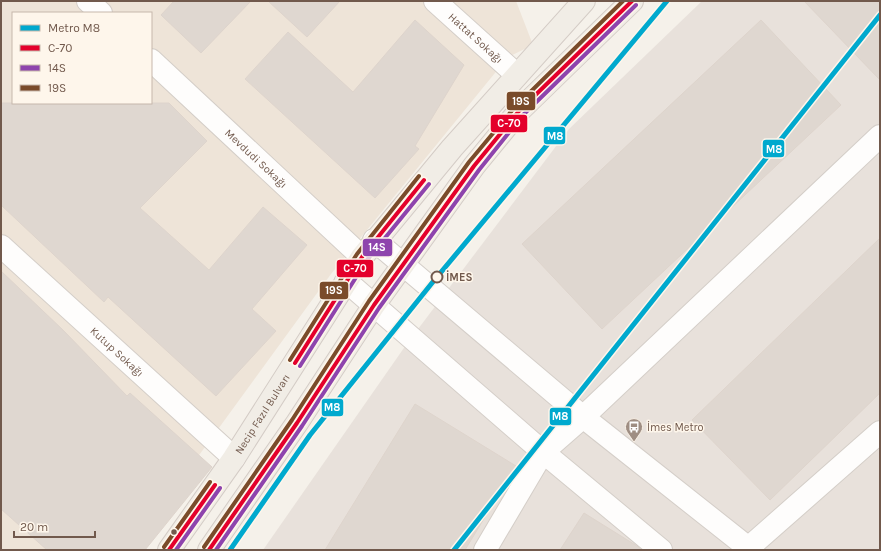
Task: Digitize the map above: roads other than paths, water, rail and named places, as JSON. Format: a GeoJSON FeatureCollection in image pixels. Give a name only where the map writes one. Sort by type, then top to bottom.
{"type":"FeatureCollection","features":[{"type":"Feature","properties":{"kind":"main road","name":"Necip Fazıl Bulvarı"},"geometry":{"type":"LineString","coordinates":[[169,550],[234,458],[346,281],[368,249],[452,148],[584,1]]}},
{"type":"Feature","properties":{"kind":"main road"},"geometry":{"type":"LineString","coordinates":[[209,550],[297,423],[374,305],[474,166],[519,111],[632,1]]}},
{"type":"Feature","properties":{"kind":"street"},"geometry":{"type":"LineString","coordinates":[[88,1],[100,12]]}},
{"type":"Feature","properties":{"kind":"street","name":"Hattat Sokağı"},"geometry":{"type":"LineString","coordinates":[[435,1],[517,75]]}},
{"type":"Feature","properties":{"kind":"street","name":"Mevdudi Sokağı"},"geometry":{"type":"LineString","coordinates":[[152,61],[368,249],[403,264],[583,417],[749,549]]}},
{"type":"Feature","properties":{"kind":"street"},"geometry":{"type":"LineString","coordinates":[[485,550],[543,452],[583,417],[880,136]]}},
{"type":"Feature","properties":{"kind":"street","name":"Kutup Sokağı"},"geometry":{"type":"LineString","coordinates":[[1,246],[234,458]]}},
{"type":"Feature","properties":{"kind":"street"},"geometry":{"type":"LineString","coordinates":[[346,281],[543,452],[661,550]]}},
{"type":"Feature","properties":{"kind":"street"},"geometry":{"type":"LineString","coordinates":[[749,549],[880,432]]}},
{"type":"Feature","properties":{"kind":"metro line","name":"M8"},"geometry":{"type":"LineString","coordinates":[[230,550],[310,435],[432,283],[667,1]]}},
{"type":"Feature","properties":{"kind":"metro line","name":"M8"},"geometry":{"type":"LineString","coordinates":[[454,550],[880,15]]}},
{"type":"Feature","properties":{"kind":"place","name":"İMES"},"geometry":{"type":"Point","coordinates":[437,277]}},
{"type":"Feature","properties":{"kind":"place","name":"İmes Metro"},"geometry":{"type":"Point","coordinates":[634,442]}}]}
